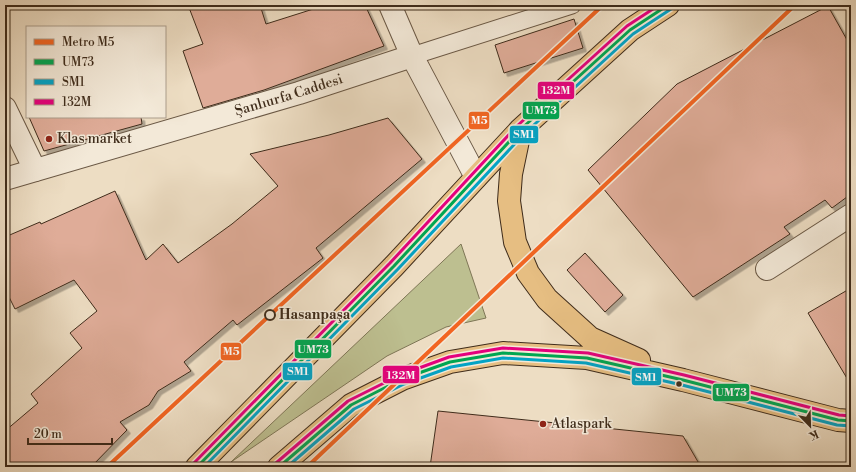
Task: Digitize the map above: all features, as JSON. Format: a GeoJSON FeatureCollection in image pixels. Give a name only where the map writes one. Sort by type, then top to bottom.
{"type":"FeatureCollection","features":[{"type":"Feature","properties":{"kind":"main road"},"geometry":{"type":"LineString","coordinates":[[197,467],[394,266],[520,130],[630,30],[668,5]]}},
{"type":"Feature","properties":{"kind":"main road"},"geometry":{"type":"LineString","coordinates":[[520,130],[511,174],[509,200],[515,242],[528,273],[547,299],[590,338],[683,380]]}},
{"type":"Feature","properties":{"kind":"main road"},"geometry":{"type":"LineString","coordinates":[[279,467],[351,405],[402,379],[450,362],[503,353],[587,358],[683,380],[787,408],[838,420],[851,421]]}},
{"type":"Feature","properties":{"kind":"street"},"geometry":{"type":"LineString","coordinates":[[390,5],[412,56],[476,177]]}},
{"type":"Feature","properties":{"kind":"street","name":"Şanlıurfa Caddesi"},"geometry":{"type":"LineString","coordinates":[[5,179],[299,93],[572,5]]}},
{"type":"Feature","properties":{"kind":"street"},"geometry":{"type":"LineString","coordinates":[[5,108],[35,170]]}},
{"type":"Feature","properties":{"kind":"street"},"geometry":{"type":"LineString","coordinates":[[767,269],[851,215]]}},
{"type":"Feature","properties":{"kind":"green space"},"geometry":{"type":"Polygon","coordinates":[[[461,244],[486,318],[446,327],[387,356],[231,462],[461,244]]]}},
{"type":"Feature","properties":{"kind":"building"},"geometry":{"type":"Polygon","coordinates":[[[188,5],[260,5],[266,24],[326,5],[365,5],[384,46],[264,90],[203,108],[183,51],[203,44],[188,5]]]}},
{"type":"Feature","properties":{"kind":"building"},"geometry":{"type":"Polygon","coordinates":[[[828,6],[851,47],[851,194],[832,208],[825,200],[784,227],[790,234],[693,297],[588,170],[677,84],[828,6]]]}},
{"type":"Feature","properties":{"kind":"building"},"geometry":{"type":"Polygon","coordinates":[[[574,19],[583,48],[504,73],[495,45],[574,19]]]}},
{"type":"Feature","properties":{"kind":"building"},"geometry":{"type":"Polygon","coordinates":[[[29,118],[141,118],[142,124],[44,151],[29,118]]]}},
{"type":"Feature","properties":{"kind":"building"},"geometry":{"type":"Polygon","coordinates":[[[388,118],[422,159],[316,248],[323,258],[237,325],[233,320],[184,362],[191,371],[158,391],[149,405],[120,422],[127,430],[91,467],[5,467],[5,431],[38,403],[31,394],[82,348],[70,333],[97,311],[74,280],[15,309],[5,289],[5,237],[40,222],[41,224],[115,191],[146,260],[163,244],[178,263],[232,224],[278,186],[250,154],[329,135],[388,118]]]}},
{"type":"Feature","properties":{"kind":"building"},"geometry":{"type":"Polygon","coordinates":[[[585,253],[623,295],[605,312],[567,270],[585,253]]]}},
{"type":"Feature","properties":{"kind":"building"},"geometry":{"type":"Polygon","coordinates":[[[851,288],[851,385],[808,313],[851,288]]]}},
{"type":"Feature","properties":{"kind":"building"},"geometry":{"type":"Polygon","coordinates":[[[438,411],[683,436],[701,467],[430,467],[438,411]]]}},
{"type":"Feature","properties":{"kind":"metro line","name":"M5"},"geometry":{"type":"LineString","coordinates":[[107,467],[603,5]]}},
{"type":"Feature","properties":{"kind":"metro line","name":"M5"},"geometry":{"type":"LineString","coordinates":[[307,467],[795,5]]}},
{"type":"Feature","properties":{"kind":"transit line","name":"132M"},"geometry":{"type":"LineString","coordinates":[[193,464],[390,263],[517,126],[627,26],[659,5]]}},
{"type":"Feature","properties":{"kind":"transit line","name":"UM73"},"geometry":{"type":"LineString","coordinates":[[197,467],[394,266],[520,130],[630,30],[668,5]]}},
{"type":"Feature","properties":{"kind":"transit line","name":"SM1"},"geometry":{"type":"LineString","coordinates":[[204,467],[398,269],[524,134],[633,34],[671,9]]}},
{"type":"Feature","properties":{"kind":"transit line","name":"132M"},"geometry":{"type":"LineString","coordinates":[[276,463],[348,401],[400,375],[449,357],[503,348],[588,353],[684,375],[839,415],[851,416]]}},
{"type":"Feature","properties":{"kind":"transit line","name":"UM73"},"geometry":{"type":"LineString","coordinates":[[279,467],[351,405],[402,379],[450,362],[503,353],[587,358],[683,380],[838,420],[851,421]]}},
{"type":"Feature","properties":{"kind":"transit line","name":"SM1"},"geometry":{"type":"LineString","coordinates":[[287,467],[354,409],[404,384],[451,367],[503,358],[586,363],[682,385],[837,425],[851,426]]}},
{"type":"Feature","properties":{"kind":"place","name":"Klas market"},"geometry":{"type":"Point","coordinates":[49,139]}},
{"type":"Feature","properties":{"kind":"place","name":"Hasanpaşa"},"geometry":{"type":"Point","coordinates":[270,315]}},
{"type":"Feature","properties":{"kind":"place","name":"Atlaspark"},"geometry":{"type":"Point","coordinates":[543,424]}}]}
